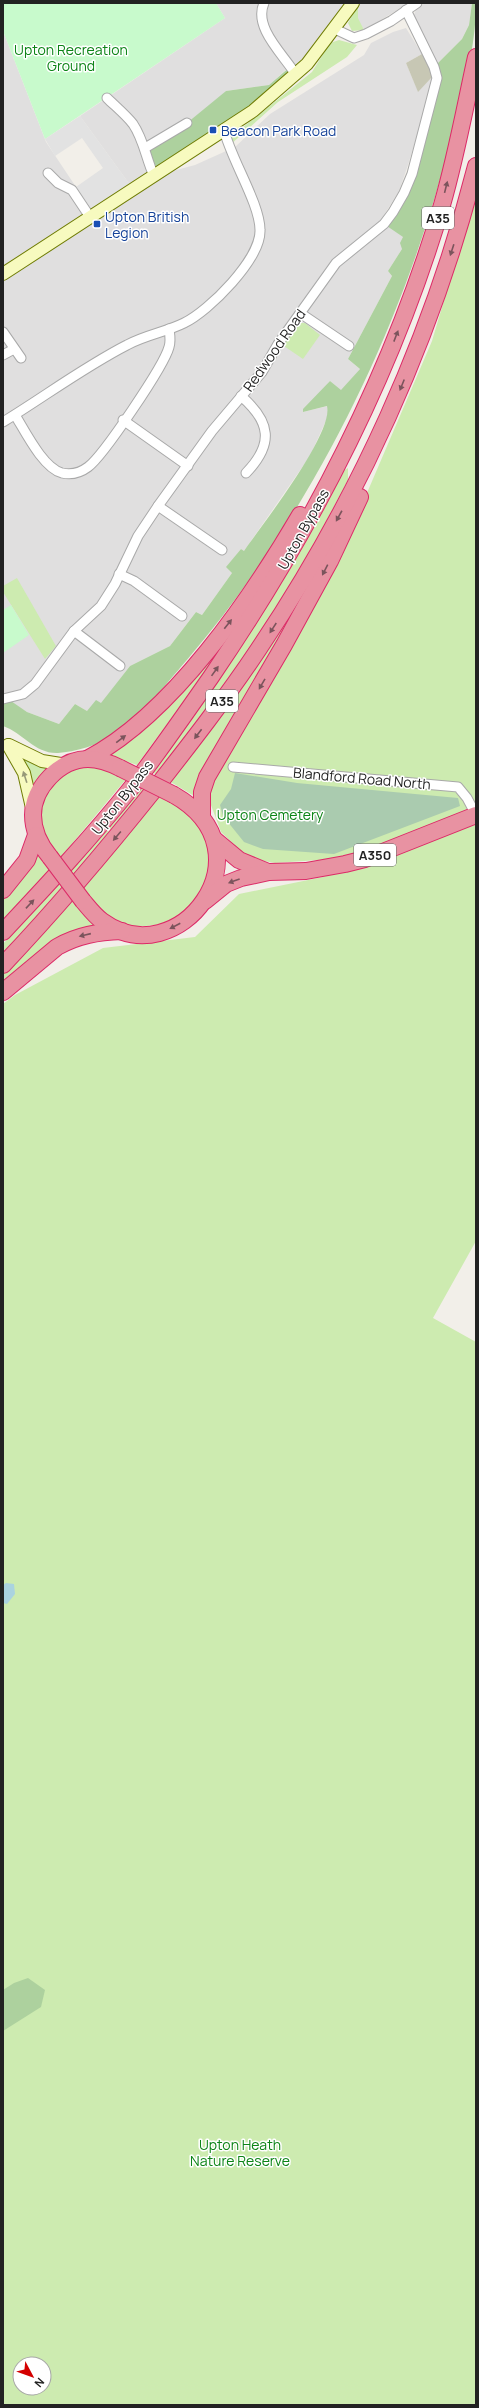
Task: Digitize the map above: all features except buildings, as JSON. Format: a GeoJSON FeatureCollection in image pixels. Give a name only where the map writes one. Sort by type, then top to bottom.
{"type":"FeatureCollection","features":[{"type":"Feature","properties":{"kind":"highway","name":"Upton Bypass"},"geometry":{"type":"LineString","coordinates":[[3,932],[72,858],[133,786],[236,639],[270,587],[312,516],[381,373],[421,269],[442,205],[476,57]]}},
{"type":"Feature","properties":{"kind":"highway","name":"Upton Bypass"},"geometry":{"type":"LineString","coordinates":[[3,965],[124,828],[242,674],[315,559],[352,492],[394,406],[444,274],[464,213],[476,166]]}},
{"type":"Feature","properties":{"kind":"highway","name":"A35"},"geometry":{"type":"LineString","coordinates":[[87,759],[116,743],[145,719],[193,667],[234,616],[295,524],[381,373]]}},
{"type":"Feature","properties":{"kind":"highway","name":"A35"},"geometry":{"type":"LineString","coordinates":[[202,817],[202,792],[207,777],[284,645],[330,561],[367,482],[383,442],[394,406]]}},
{"type":"Feature","properties":{"kind":"highway"},"geometry":{"type":"LineString","coordinates":[[123,931],[102,921],[83,901],[50,857],[36,835],[33,813],[40,789],[51,776],[67,764],[87,759],[104,761],[190,804],[202,817],[215,840],[216,873],[205,901]]}},
{"type":"Feature","properties":{"kind":"highway","name":"Blandford Road North"},"geometry":{"type":"LineString","coordinates":[[123,931],[142,934],[168,930],[186,920],[205,901],[232,881],[269,872],[306,871],[358,861],[476,815]]}},
{"type":"Feature","properties":{"kind":"highway"},"geometry":{"type":"LineString","coordinates":[[3,890],[27,860],[36,835]]}},
{"type":"Feature","properties":{"kind":"highway","name":"Blandford Road North"},"geometry":{"type":"LineString","coordinates":[[215,840],[244,862],[269,872]]}},
{"type":"Feature","properties":{"kind":"highway"},"geometry":{"type":"LineString","coordinates":[[3,992],[66,941],[87,934],[123,931]]}},
{"type":"Feature","properties":{"kind":"main road"},"geometry":{"type":"LineString","coordinates":[[4,270],[90,217],[253,112],[296,75],[335,30],[353,3]]}},
{"type":"Feature","properties":{"kind":"main road"},"geometry":{"type":"LineString","coordinates":[[6,743],[42,761],[67,764]]}},
{"type":"Feature","properties":{"kind":"main road"},"geometry":{"type":"LineString","coordinates":[[6,743],[24,773],[33,813]]}},
{"type":"Feature","properties":{"kind":"street"},"geometry":{"type":"LineString","coordinates":[[264,3],[261,19],[264,30],[296,75]]}},
{"type":"Feature","properties":{"kind":"street"},"geometry":{"type":"LineString","coordinates":[[335,30],[354,38],[366,34],[417,3]]}},
{"type":"Feature","properties":{"kind":"street","name":"Redwood Road"},"geometry":{"type":"LineString","coordinates":[[3,699],[23,694],[34,684],[74,631],[101,606],[138,536],[212,431],[262,372],[274,350],[336,263],[384,224],[404,194],[412,174],[437,78],[434,67],[406,10]]}},
{"type":"Feature","properties":{"kind":"street"},"geometry":{"type":"LineString","coordinates":[[107,98],[133,125],[145,148],[148,164],[154,176]]}},
{"type":"Feature","properties":{"kind":"street"},"geometry":{"type":"LineString","coordinates":[[145,148],[187,123]]}},
{"type":"Feature","properties":{"kind":"street"},"geometry":{"type":"LineString","coordinates":[[3,422],[127,344],[169,329],[196,316],[231,283],[254,253],[259,240],[260,229],[258,218],[228,147],[224,130]]}},
{"type":"Feature","properties":{"kind":"street"},"geometry":{"type":"LineString","coordinates":[[48,173],[58,183],[72,190],[90,217]]}},
{"type":"Feature","properties":{"kind":"street"},"geometry":{"type":"LineString","coordinates":[[300,313],[349,346]]}},
{"type":"Feature","properties":{"kind":"street"},"geometry":{"type":"LineString","coordinates":[[15,415],[46,462],[56,470],[69,474],[77,473],[90,466],[146,389],[166,356],[170,339],[169,329]]}},
{"type":"Feature","properties":{"kind":"street"},"geometry":{"type":"LineString","coordinates":[[3,332],[21,358]]}},
{"type":"Feature","properties":{"kind":"street"},"geometry":{"type":"LineString","coordinates":[[3,356],[14,349]]}},
{"type":"Feature","properties":{"kind":"street"},"geometry":{"type":"LineString","coordinates":[[241,396],[254,407],[261,418],[266,434],[261,456],[246,472]]}},
{"type":"Feature","properties":{"kind":"street"},"geometry":{"type":"LineString","coordinates":[[123,420],[188,466]]}},
{"type":"Feature","properties":{"kind":"street"},"geometry":{"type":"LineString","coordinates":[[158,506],[222,550]]}},
{"type":"Feature","properties":{"kind":"street"},"geometry":{"type":"LineString","coordinates":[[119,574],[134,581],[182,616]]}},
{"type":"Feature","properties":{"kind":"street"},"geometry":{"type":"LineString","coordinates":[[74,631],[120,666]]}},
{"type":"Feature","properties":{"kind":"street","name":"Blandford Road North"},"geometry":{"type":"LineString","coordinates":[[233,767],[458,787],[467,798],[476,815]]}},
{"type":"Feature","properties":{"kind":"shaded area"},"geometry":{"type":"Polygon","coordinates":[[[216,3],[353,3],[296,75],[290,66],[269,85],[226,91],[154,176],[195,165],[235,147],[270,114],[364,55],[371,43],[393,32],[406,28],[422,54],[406,63],[418,91],[433,76],[428,99],[399,191],[381,220],[403,237],[402,249],[388,271],[392,276],[348,359],[360,369],[341,391],[330,381],[303,412],[328,406],[329,414],[310,456],[244,551],[241,549],[227,567],[232,573],[202,615],[196,612],[170,646],[130,666],[101,704],[87,711],[75,704],[59,724],[27,712],[8,700],[3,699],[3,274],[6,272],[3,265],[3,31],[46,142],[94,214],[133,189],[80,116],[225,18],[216,3]]]}},
{"type":"Feature","properties":{"kind":"shaded area"},"geometry":{"type":"Polygon","coordinates":[[[359,3],[409,3],[364,30],[357,19],[359,3]]]}},
{"type":"Feature","properties":{"kind":"shaded area"},"geometry":{"type":"Polygon","coordinates":[[[425,3],[472,3],[469,25],[462,39],[434,67],[413,17],[416,10],[425,3]]]}},
{"type":"Feature","properties":{"kind":"shaded area"},"geometry":{"type":"Polygon","coordinates":[[[422,54],[433,76],[418,92],[406,63],[422,54]]]}},
{"type":"Feature","properties":{"kind":"shaded area"},"geometry":{"type":"Polygon","coordinates":[[[80,116],[133,189],[94,215],[76,187],[103,168],[82,138],[55,156],[45,139],[80,116]]]}},
{"type":"Feature","properties":{"kind":"green space","name":"Upton Recreation Ground"},"geometry":{"type":"Polygon","coordinates":[[[3,3],[216,3],[225,18],[45,139],[3,31],[3,3]]]}},
{"type":"Feature","properties":{"kind":"green space"},"geometry":{"type":"Polygon","coordinates":[[[472,3],[476,3],[474,38],[471,55],[464,89],[431,209],[407,279],[380,348],[348,415],[313,481],[274,544],[232,604],[152,701],[133,720],[113,736],[86,748],[58,753],[36,747],[17,733],[3,726],[3,699],[8,699],[27,712],[59,724],[75,704],[87,711],[96,700],[101,703],[130,666],[170,646],[196,612],[202,615],[232,573],[226,567],[241,549],[244,551],[309,457],[320,436],[326,419],[327,406],[303,412],[303,409],[330,381],[341,390],[360,369],[348,359],[392,276],[388,271],[402,249],[400,243],[403,237],[384,224],[404,193],[426,119],[434,67],[462,39],[469,25],[472,3]]]}},
{"type":"Feature","properties":{"kind":"green space"},"geometry":{"type":"Polygon","coordinates":[[[358,5],[358,18],[364,30],[352,31],[348,23],[358,5]]]}},
{"type":"Feature","properties":{"kind":"green space"},"geometry":{"type":"Polygon","coordinates":[[[339,40],[357,45],[347,57],[278,102],[230,145],[232,136],[312,72],[330,43],[339,40]]]}},
{"type":"Feature","properties":{"kind":"green space"},"geometry":{"type":"Polygon","coordinates":[[[291,66],[296,75],[154,176],[145,148],[187,123],[226,91],[269,85],[291,66]]]}},
{"type":"Feature","properties":{"kind":"green space"},"geometry":{"type":"Polygon","coordinates":[[[476,192],[476,807],[347,858],[275,863],[248,858],[221,832],[208,797],[224,758],[346,542],[432,341],[476,192]]]}},
{"type":"Feature","properties":{"kind":"green space"},"geometry":{"type":"Polygon","coordinates":[[[305,323],[320,335],[303,359],[281,344],[296,325],[305,323]]]}},
{"type":"Feature","properties":{"kind":"green space"},"geometry":{"type":"Polygon","coordinates":[[[348,468],[348,480],[307,557],[257,638],[159,775],[150,772],[340,473],[348,468]]]}},
{"type":"Feature","properties":{"kind":"green space"},"geometry":{"type":"Polygon","coordinates":[[[332,539],[196,797],[169,781],[332,539]]]}},
{"type":"Feature","properties":{"kind":"green space"},"geometry":{"type":"Polygon","coordinates":[[[17,578],[56,646],[45,659],[3,592],[3,586],[17,578]]]}},
{"type":"Feature","properties":{"kind":"green space"},"geometry":{"type":"Polygon","coordinates":[[[258,594],[206,671],[137,765],[108,755],[258,594]]]}},
{"type":"Feature","properties":{"kind":"green space"},"geometry":{"type":"Polygon","coordinates":[[[11,605],[29,635],[3,653],[3,610],[11,605]]]}},
{"type":"Feature","properties":{"kind":"green space"},"geometry":{"type":"Polygon","coordinates":[[[18,755],[52,767],[35,789],[31,789],[18,755]]]}},
{"type":"Feature","properties":{"kind":"green space"},"geometry":{"type":"Polygon","coordinates":[[[81,767],[100,767],[127,778],[60,858],[45,838],[41,815],[43,805],[46,795],[60,778],[81,767]]]}},
{"type":"Feature","properties":{"kind":"green space","name":"Upton Cemetery"},"geometry":{"type":"Polygon","coordinates":[[[235,773],[297,783],[458,798],[460,806],[334,854],[263,849],[244,842],[223,816],[220,805],[231,789],[235,773]]]}},
{"type":"Feature","properties":{"kind":"green space"},"geometry":{"type":"Polygon","coordinates":[[[139,784],[148,790],[75,877],[69,870],[139,784]]]}},
{"type":"Feature","properties":{"kind":"green space"},"geometry":{"type":"Polygon","coordinates":[[[159,795],[189,812],[207,840],[210,868],[198,901],[167,924],[133,927],[114,921],[99,909],[83,888],[159,795]]]}},
{"type":"Feature","properties":{"kind":"green space","name":"Upton Heath Nature Reserve"},"geometry":{"type":"Polygon","coordinates":[[[476,818],[476,1241],[433,1318],[476,1342],[476,2405],[3,2405],[3,1004],[15,995],[103,948],[195,937],[239,894],[323,877],[418,847],[416,841],[476,818]]]}},
{"type":"Feature","properties":{"kind":"green space"},"geometry":{"type":"Polygon","coordinates":[[[36,848],[50,870],[3,920],[3,898],[22,876],[36,848]]]}},
{"type":"Feature","properties":{"kind":"green space"},"geometry":{"type":"Polygon","coordinates":[[[60,882],[65,889],[3,957],[3,944],[60,882]]]}},
{"type":"Feature","properties":{"kind":"green space"},"geometry":{"type":"Polygon","coordinates":[[[72,900],[95,925],[93,928],[3,986],[3,974],[72,900]]]}},
{"type":"Feature","properties":{"kind":"green space"},"geometry":{"type":"Polygon","coordinates":[[[28,1978],[45,1990],[41,2007],[3,2031],[3,1990],[14,1983],[28,1978]]]}},
{"type":"Feature","properties":{"kind":"water"},"geometry":{"type":"Polygon","coordinates":[[[6,1583],[14,1584],[15,1594],[7,1604],[3,1603],[3,1585],[6,1583]]]}},
{"type":"Feature","properties":{"kind":"place","name":"Beacon Park Road"},"geometry":{"type":"Point","coordinates":[213,130]}},
{"type":"Feature","properties":{"kind":"place","name":"Upton British Legion"},"geometry":{"type":"Point","coordinates":[97,224]}}]}
